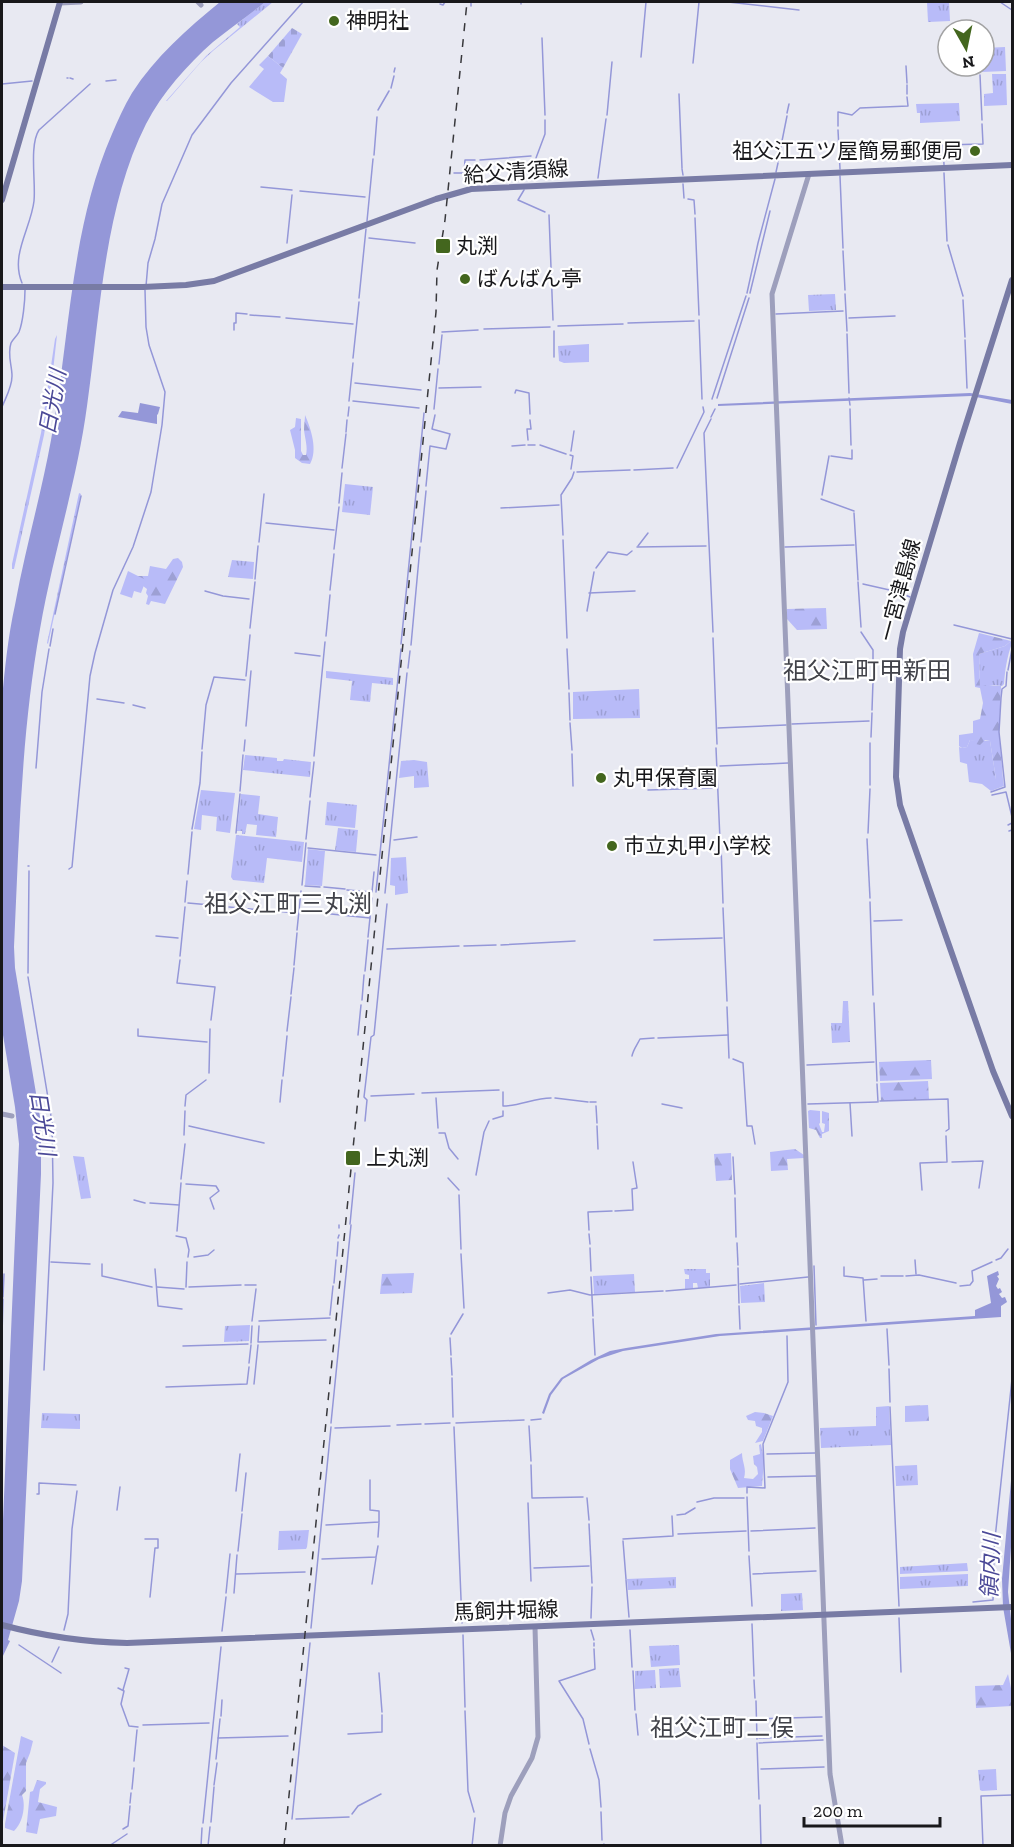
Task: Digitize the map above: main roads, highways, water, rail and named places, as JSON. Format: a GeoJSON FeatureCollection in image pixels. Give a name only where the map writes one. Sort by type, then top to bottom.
{"type":"FeatureCollection","features":[{"type":"Feature","properties":{"kind":"main road"},"geometry":{"type":"LineString","coordinates":[[2,200],[60,2]]}},
{"type":"Feature","properties":{"kind":"main road","name":"給父清須線"},"geometry":{"type":"LineString","coordinates":[[2,287],[186,285],[214,281],[436,199],[471,189],[1012,165]]}},
{"type":"Feature","properties":{"kind":"main road","name":"一宮津島線"},"geometry":{"type":"LineString","coordinates":[[1012,280],[926,554],[901,642],[896,786],[900,805],[993,1071],[1012,1116]]}},
{"type":"Feature","properties":{"kind":"main road","name":"馬飼井堀線"},"geometry":{"type":"LineString","coordinates":[[2,1625],[39,1635],[126,1643],[1012,1607]]}},
{"type":"Feature","properties":{"kind":"waterway"},"geometry":{"type":"LineString","coordinates":[[146,286],[148,263],[162,204],[192,135],[231,83],[303,2]]}},
{"type":"Feature","properties":{"kind":"waterway"},"geometry":{"type":"LineString","coordinates":[[440,4],[443,5],[445,2]]}},
{"type":"Feature","properties":{"kind":"waterway"},"geometry":{"type":"LineString","coordinates":[[641,57],[646,2]]}},
{"type":"Feature","properties":{"kind":"waterway"},"geometry":{"type":"LineString","coordinates":[[693,63],[699,2]]}},
{"type":"Feature","properties":{"kind":"waterway"},"geometry":{"type":"LineString","coordinates":[[728,2],[799,10]]}},
{"type":"Feature","properties":{"kind":"waterway"},"geometry":{"type":"LineString","coordinates":[[1000,2],[1012,10]]}},
{"type":"Feature","properties":{"kind":"waterway"},"geometry":{"type":"LineString","coordinates":[[542,38],[545,115]]}},
{"type":"Feature","properties":{"kind":"waterway"},"geometry":{"type":"LineString","coordinates":[[607,115],[612,62]]}},
{"type":"Feature","properties":{"kind":"waterway"},"geometry":{"type":"LineString","coordinates":[[906,66],[907,83]]}},
{"type":"Feature","properties":{"kind":"waterway"},"geometry":{"type":"LineString","coordinates":[[394,72],[395,68]]}},
{"type":"Feature","properties":{"kind":"waterway"},"geometry":{"type":"LineString","coordinates":[[391,88],[394,76]]}},
{"type":"Feature","properties":{"kind":"waterway"},"geometry":{"type":"LineString","coordinates":[[980,78],[982,120]]}},
{"type":"Feature","properties":{"kind":"waterway"},"geometry":{"type":"LineString","coordinates":[[106,81],[116,80]]}},
{"type":"Feature","properties":{"kind":"waterway"},"geometry":{"type":"LineString","coordinates":[[2,84],[32,81]]}},
{"type":"Feature","properties":{"kind":"waterway"},"geometry":{"type":"LineString","coordinates":[[22,283],[18,262],[34,201],[36,137],[39,130],[90,84]]}},
{"type":"Feature","properties":{"kind":"waterway"},"geometry":{"type":"LineString","coordinates":[[907,85],[907,94]]}},
{"type":"Feature","properties":{"kind":"waterway"},"geometry":{"type":"LineString","coordinates":[[378,110],[389,91]]}},
{"type":"Feature","properties":{"kind":"waterway"},"geometry":{"type":"LineString","coordinates":[[679,94],[682,168]]}},
{"type":"Feature","properties":{"kind":"waterway"},"geometry":{"type":"LineString","coordinates":[[838,126],[838,112],[852,115],[860,108],[908,106],[907,97]]}},
{"type":"Feature","properties":{"kind":"waterway"},"geometry":{"type":"LineString","coordinates":[[787,113],[789,104]]}},
{"type":"Feature","properties":{"kind":"waterway"},"geometry":{"type":"LineString","coordinates":[[778,161],[787,116]]}},
{"type":"Feature","properties":{"kind":"waterway"},"geometry":{"type":"LineString","coordinates":[[374,155],[377,117]]}},
{"type":"Feature","properties":{"kind":"waterway"},"geometry":{"type":"LineString","coordinates":[[598,178],[606,119]]}},
{"type":"Feature","properties":{"kind":"waterway"},"geometry":{"type":"LineString","coordinates":[[536,158],[545,134],[545,120]]}},
{"type":"Feature","properties":{"kind":"waterway"},"geometry":{"type":"LineString","coordinates":[[944,165],[943,145],[983,144],[982,124]]}},
{"type":"Feature","properties":{"kind":"waterway"},"geometry":{"type":"LineString","coordinates":[[838,130],[840,169]]}},
{"type":"Feature","properties":{"kind":"waterway"},"geometry":{"type":"LineString","coordinates":[[480,160],[531,156]]}},
{"type":"Feature","properties":{"kind":"waterway"},"geometry":{"type":"LineString","coordinates":[[367,221],[373,159]]}},
{"type":"Feature","properties":{"kind":"waterway"},"geometry":{"type":"LineString","coordinates":[[454,173],[464,173],[465,160],[475,160]]}},
{"type":"Feature","properties":{"kind":"waterway"},"geometry":{"type":"LineString","coordinates":[[530,174],[535,162]]}},
{"type":"Feature","properties":{"kind":"waterway"},"geometry":{"type":"LineString","coordinates":[[776,172],[778,163]]}},
{"type":"Feature","properties":{"kind":"waterway"},"geometry":{"type":"LineString","coordinates":[[682,169],[683,175]]}},
{"type":"Feature","properties":{"kind":"waterway"},"geometry":{"type":"LineString","coordinates":[[944,173],[947,241]]}},
{"type":"Feature","properties":{"kind":"waterway"},"geometry":{"type":"LineString","coordinates":[[840,176],[843,248]]}},
{"type":"Feature","properties":{"kind":"waterway"},"geometry":{"type":"LineString","coordinates":[[747,293],[775,179]]}},
{"type":"Feature","properties":{"kind":"waterway"},"geometry":{"type":"LineString","coordinates":[[683,184],[684,198]]}},
{"type":"Feature","properties":{"kind":"waterway"},"geometry":{"type":"LineString","coordinates":[[261,187],[292,190]]}},
{"type":"Feature","properties":{"kind":"waterway"},"geometry":{"type":"LineString","coordinates":[[524,190],[518,200],[545,212]]}},
{"type":"Feature","properties":{"kind":"waterway"},"geometry":{"type":"LineString","coordinates":[[300,191],[365,197]]}},
{"type":"Feature","properties":{"kind":"waterway"},"geometry":{"type":"LineString","coordinates":[[287,243],[292,195]]}},
{"type":"Feature","properties":{"kind":"waterway"},"geometry":{"type":"LineString","coordinates":[[688,199],[694,200],[695,214]]}},
{"type":"Feature","properties":{"kind":"waterway"},"geometry":{"type":"LineString","coordinates":[[750,293],[770,211]]}},
{"type":"Feature","properties":{"kind":"waterway"},"geometry":{"type":"LineString","coordinates":[[549,215],[553,320]]}},
{"type":"Feature","properties":{"kind":"waterway"},"geometry":{"type":"LineString","coordinates":[[695,218],[699,315]]}},
{"type":"Feature","properties":{"kind":"waterway"},"geometry":{"type":"LineString","coordinates":[[359,298],[366,229]]}},
{"type":"Feature","properties":{"kind":"waterway"},"geometry":{"type":"LineString","coordinates":[[369,238],[415,243]]}},
{"type":"Feature","properties":{"kind":"waterway"},"geometry":{"type":"LineString","coordinates":[[948,245],[963,296]]}},
{"type":"Feature","properties":{"kind":"waterway"},"geometry":{"type":"LineString","coordinates":[[843,251],[845,290]]}},
{"type":"Feature","properties":{"kind":"waterway"},"geometry":{"type":"LineString","coordinates":[[2,407],[11,384],[10,347],[20,328],[25,290]]}},
{"type":"Feature","properties":{"kind":"waterway"},"geometry":{"type":"LineString","coordinates":[[69,869],[72,867],[90,676],[113,590],[133,547],[151,492],[162,425],[165,392],[149,345],[145,290]]}},
{"type":"Feature","properties":{"kind":"waterway"},"geometry":{"type":"LineString","coordinates":[[845,294],[847,331]]}},
{"type":"Feature","properties":{"kind":"waterway"},"geometry":{"type":"LineString","coordinates":[[712,399],[746,296]]}},
{"type":"Feature","properties":{"kind":"waterway"},"geometry":{"type":"LineString","coordinates":[[717,398],[749,298]]}},
{"type":"Feature","properties":{"kind":"waterway"},"geometry":{"type":"LineString","coordinates":[[963,300],[965,337]]}},
{"type":"Feature","properties":{"kind":"waterway"},"geometry":{"type":"LineString","coordinates":[[353,358],[359,302]]}},
{"type":"Feature","properties":{"kind":"waterway"},"geometry":{"type":"LineString","coordinates":[[776,314],[843,311]]}},
{"type":"Feature","properties":{"kind":"waterway"},"geometry":{"type":"LineString","coordinates":[[234,330],[236,313],[247,314]]}},
{"type":"Feature","properties":{"kind":"waterway"},"geometry":{"type":"LineString","coordinates":[[250,315],[280,317]]}},
{"type":"Feature","properties":{"kind":"waterway"},"geometry":{"type":"LineString","coordinates":[[849,318],[895,316]]}},
{"type":"Feature","properties":{"kind":"waterway"},"geometry":{"type":"LineString","coordinates":[[286,318],[353,324]]}},
{"type":"Feature","properties":{"kind":"waterway"},"geometry":{"type":"LineString","coordinates":[[699,320],[702,399]]}},
{"type":"Feature","properties":{"kind":"waterway"},"geometry":{"type":"LineString","coordinates":[[628,323],[694,321]]}},
{"type":"Feature","properties":{"kind":"waterway"},"geometry":{"type":"LineString","coordinates":[[558,326],[623,324]]}},
{"type":"Feature","properties":{"kind":"waterway"},"geometry":{"type":"LineString","coordinates":[[484,329],[550,327]]}},
{"type":"Feature","properties":{"kind":"waterway"},"geometry":{"type":"LineString","coordinates":[[442,332],[478,330]]}},
{"type":"Feature","properties":{"kind":"waterway"},"geometry":{"type":"LineString","coordinates":[[554,331],[554,357]]}},
{"type":"Feature","properties":{"kind":"waterway"},"geometry":{"type":"LineString","coordinates":[[847,334],[849,393]]}},
{"type":"Feature","properties":{"kind":"waterway"},"geometry":{"type":"LineString","coordinates":[[439,364],[442,335]]}},
{"type":"Feature","properties":{"kind":"waterway"},"geometry":{"type":"LineString","coordinates":[[965,340],[967,388]]}},
{"type":"Feature","properties":{"kind":"waterway"},"geometry":{"type":"LineString","coordinates":[[349,401],[353,363]]}},
{"type":"Feature","properties":{"kind":"waterway"},"geometry":{"type":"LineString","coordinates":[[434,409],[438,369]]}},
{"type":"Feature","properties":{"kind":"waterway"},"geometry":{"type":"LineString","coordinates":[[355,383],[421,390]]}},
{"type":"Feature","properties":{"kind":"waterway"},"geometry":{"type":"LineString","coordinates":[[439,388],[481,387]]}},
{"type":"Feature","properties":{"kind":"waterway"},"geometry":{"type":"LineString","coordinates":[[515,393],[516,390],[529,393],[530,414]]}},
{"type":"Feature","properties":{"kind":"waterway"},"geometry":{"type":"LineString","coordinates":[[849,398],[850,405]]}},
{"type":"Feature","properties":{"kind":"waterway"},"geometry":{"type":"LineString","coordinates":[[353,401],[419,408]]}},
{"type":"Feature","properties":{"kind":"waterway"},"geometry":{"type":"LineString","coordinates":[[348,416],[349,407]]}},
{"type":"Feature","properties":{"kind":"waterway"},"geometry":{"type":"LineString","coordinates":[[677,468],[704,412],[703,407]]}},
{"type":"Feature","properties":{"kind":"waterway"},"geometry":{"type":"LineString","coordinates":[[711,417],[715,409]]}},
{"type":"Feature","properties":{"kind":"waterway"},"geometry":{"type":"LineString","coordinates":[[850,409],[851,445]]}},
{"type":"Feature","properties":{"kind":"waterway"},"geometry":{"type":"LineString","coordinates":[[401,644],[424,413]]}},
{"type":"Feature","properties":{"kind":"waterway"},"geometry":{"type":"LineString","coordinates":[[426,486],[430,446],[446,449],[450,434],[432,429],[435,415]]}},
{"type":"Feature","properties":{"kind":"waterway"},"geometry":{"type":"LineString","coordinates":[[711,419],[704,433],[713,632]]}},
{"type":"Feature","properties":{"kind":"waterway"},"geometry":{"type":"LineString","coordinates":[[346,432],[347,420]]}},
{"type":"Feature","properties":{"kind":"waterway"},"geometry":{"type":"LineString","coordinates":[[528,440],[527,429],[531,429],[530,420]]}},
{"type":"Feature","properties":{"kind":"waterway"},"geometry":{"type":"LineString","coordinates":[[571,451],[574,431]]}},
{"type":"Feature","properties":{"kind":"waterway"},"geometry":{"type":"LineString","coordinates":[[342,468],[346,434]]}},
{"type":"Feature","properties":{"kind":"waterway"},"geometry":{"type":"LineString","coordinates":[[512,446],[525,445]]}},
{"type":"Feature","properties":{"kind":"waterway"},"geometry":{"type":"LineString","coordinates":[[528,445],[535,445]]}},
{"type":"Feature","properties":{"kind":"waterway"},"geometry":{"type":"LineString","coordinates":[[540,445],[566,454]]}},
{"type":"Feature","properties":{"kind":"waterway"},"geometry":{"type":"LineString","coordinates":[[831,456],[852,459],[852,450]]}},
{"type":"Feature","properties":{"kind":"waterway"},"geometry":{"type":"LineString","coordinates":[[570,455],[573,456],[571,469]]}},
{"type":"Feature","properties":{"kind":"waterway"},"geometry":{"type":"LineString","coordinates":[[822,495],[829,456]]}},
{"type":"Feature","properties":{"kind":"waterway"},"geometry":{"type":"LineString","coordinates":[[634,470],[673,468]]}},
{"type":"Feature","properties":{"kind":"waterway"},"geometry":{"type":"LineString","coordinates":[[577,472],[630,470]]}},
{"type":"Feature","properties":{"kind":"waterway"},"geometry":{"type":"LineString","coordinates":[[563,535],[561,495],[574,472]]}},
{"type":"Feature","properties":{"kind":"waterway"},"geometry":{"type":"LineString","coordinates":[[339,503],[342,473]]}},
{"type":"Feature","properties":{"kind":"waterway"},"geometry":{"type":"LineString","coordinates":[[421,542],[426,491]]}},
{"type":"Feature","properties":{"kind":"waterway"},"geometry":{"type":"LineString","coordinates":[[259,542],[264,494]]}},
{"type":"Feature","properties":{"kind":"waterway"},"geometry":{"type":"LineString","coordinates":[[55,614],[81,496]]}},
{"type":"Feature","properties":{"kind":"waterway"},"geometry":{"type":"LineString","coordinates":[[821,499],[854,511]]}},
{"type":"Feature","properties":{"kind":"waterway"},"geometry":{"type":"LineString","coordinates":[[501,508],[559,505]]}},
{"type":"Feature","properties":{"kind":"waterway"},"geometry":{"type":"LineString","coordinates":[[334,549],[339,507]]}},
{"type":"Feature","properties":{"kind":"waterway"},"geometry":{"type":"LineString","coordinates":[[854,513],[858,580]]}},
{"type":"Feature","properties":{"kind":"waterway"},"geometry":{"type":"LineString","coordinates":[[266,523],[334,530]]}},
{"type":"Feature","properties":{"kind":"waterway"},"geometry":{"type":"LineString","coordinates":[[638,546],[648,533]]}},
{"type":"Feature","properties":{"kind":"waterway"},"geometry":{"type":"LineString","coordinates":[[563,540],[567,638]]}},
{"type":"Feature","properties":{"kind":"waterway"},"geometry":{"type":"LineString","coordinates":[[785,547],[854,545]]}},
{"type":"Feature","properties":{"kind":"waterway"},"geometry":{"type":"LineString","coordinates":[[255,579],[258,546]]}},
{"type":"Feature","properties":{"kind":"waterway"},"geometry":{"type":"LineString","coordinates":[[637,547],[706,546]]}},
{"type":"Feature","properties":{"kind":"waterway"},"geometry":{"type":"LineString","coordinates":[[411,645],[420,547]]}},
{"type":"Feature","properties":{"kind":"waterway"},"geometry":{"type":"LineString","coordinates":[[596,568],[608,552],[627,555],[632,551]]}},
{"type":"Feature","properties":{"kind":"waterway"},"geometry":{"type":"LineString","coordinates":[[330,590],[334,554]]}},
{"type":"Feature","properties":{"kind":"waterway"},"geometry":{"type":"LineString","coordinates":[[587,611],[594,572]]}},
{"type":"Feature","properties":{"kind":"waterway"},"geometry":{"type":"LineString","coordinates":[[250,628],[255,582]]}},
{"type":"Feature","properties":{"kind":"waterway"},"geometry":{"type":"LineString","coordinates":[[858,582],[861,627]]}},
{"type":"Feature","properties":{"kind":"waterway"},"geometry":{"type":"LineString","coordinates":[[863,584],[894,591]]}},
{"type":"Feature","properties":{"kind":"waterway"},"geometry":{"type":"LineString","coordinates":[[205,591],[249,599]]}},
{"type":"Feature","properties":{"kind":"waterway"},"geometry":{"type":"LineString","coordinates":[[589,593],[635,591]]}},
{"type":"Feature","properties":{"kind":"waterway"},"geometry":{"type":"LineString","coordinates":[[898,592],[910,597]]}},
{"type":"Feature","properties":{"kind":"waterway"},"geometry":{"type":"LineString","coordinates":[[326,636],[330,595]]}},
{"type":"Feature","properties":{"kind":"waterway"},"geometry":{"type":"LineString","coordinates":[[954,625],[1012,639]]}},
{"type":"Feature","properties":{"kind":"waterway"},"geometry":{"type":"LineString","coordinates":[[50,646],[53,629]]}},
{"type":"Feature","properties":{"kind":"waterway"},"geometry":{"type":"LineString","coordinates":[[861,632],[873,650],[873,677]]}},
{"type":"Feature","properties":{"kind":"waterway"},"geometry":{"type":"LineString","coordinates":[[246,676],[250,635]]}},
{"type":"Feature","properties":{"kind":"waterway"},"geometry":{"type":"LineString","coordinates":[[713,638],[717,744]]}},
{"type":"Feature","properties":{"kind":"waterway"},"geometry":{"type":"LineString","coordinates":[[314,756],[325,642]]}},
{"type":"Feature","properties":{"kind":"waterway"},"geometry":{"type":"LineString","coordinates":[[36,768],[42,692],[49,649]]}},
{"type":"Feature","properties":{"kind":"waterway"},"geometry":{"type":"LineString","coordinates":[[376,892],[401,649]]}},
{"type":"Feature","properties":{"kind":"waterway"},"geometry":{"type":"LineString","coordinates":[[567,649],[569,689]]}},
{"type":"Feature","properties":{"kind":"waterway"},"geometry":{"type":"LineString","coordinates":[[1008,670],[1012,649]]}},
{"type":"Feature","properties":{"kind":"waterway"},"geometry":{"type":"LineString","coordinates":[[408,668],[410,651]]}},
{"type":"Feature","properties":{"kind":"waterway"},"geometry":{"type":"LineString","coordinates":[[295,653],[320,656]]}},
{"type":"Feature","properties":{"kind":"waterway"},"geometry":{"type":"LineString","coordinates":[[246,726],[251,671]]}},
{"type":"Feature","properties":{"kind":"waterway"},"geometry":{"type":"LineString","coordinates":[[991,792],[1005,787],[999,732],[1002,689],[1006,686],[1007,672]]}},
{"type":"Feature","properties":{"kind":"waterway"},"geometry":{"type":"LineString","coordinates":[[385,893],[407,673]]}},
{"type":"Feature","properties":{"kind":"waterway"},"geometry":{"type":"LineString","coordinates":[[202,749],[206,705],[214,677],[245,680]]}},
{"type":"Feature","properties":{"kind":"waterway"},"geometry":{"type":"LineString","coordinates":[[872,710],[873,681]]}},
{"type":"Feature","properties":{"kind":"waterway"},"geometry":{"type":"LineString","coordinates":[[569,693],[570,720]]}},
{"type":"Feature","properties":{"kind":"waterway"},"geometry":{"type":"LineString","coordinates":[[97,699],[124,703]]}},
{"type":"Feature","properties":{"kind":"waterway"},"geometry":{"type":"LineString","coordinates":[[133,705],[145,708]]}},
{"type":"Feature","properties":{"kind":"waterway"},"geometry":{"type":"LineString","coordinates":[[871,737],[872,713]]}},
{"type":"Feature","properties":{"kind":"waterway"},"geometry":{"type":"LineString","coordinates":[[792,724],[869,721]]}},
{"type":"Feature","properties":{"kind":"waterway"},"geometry":{"type":"LineString","coordinates":[[570,723],[572,750]]}},
{"type":"Feature","properties":{"kind":"waterway"},"geometry":{"type":"LineString","coordinates":[[718,728],[786,725]]}},
{"type":"Feature","properties":{"kind":"waterway"},"geometry":{"type":"LineString","coordinates":[[244,751],[245,740]]}},
{"type":"Feature","properties":{"kind":"waterway"},"geometry":{"type":"LineString","coordinates":[[870,743],[870,785]]}},
{"type":"Feature","properties":{"kind":"waterway"},"geometry":{"type":"LineString","coordinates":[[716,748],[720,840]]}},
{"type":"Feature","properties":{"kind":"waterway"},"geometry":{"type":"LineString","coordinates":[[192,829],[200,783],[202,752]]}},
{"type":"Feature","properties":{"kind":"waterway"},"geometry":{"type":"LineString","coordinates":[[572,754],[573,786]]}},
{"type":"Feature","properties":{"kind":"waterway"},"geometry":{"type":"LineString","coordinates":[[240,791],[243,755]]}},
{"type":"Feature","properties":{"kind":"waterway"},"geometry":{"type":"LineString","coordinates":[[310,797],[314,762]]}},
{"type":"Feature","properties":{"kind":"waterway"},"geometry":{"type":"LineString","coordinates":[[720,766],[788,763]]}},
{"type":"Feature","properties":{"kind":"waterway"},"geometry":{"type":"LineString","coordinates":[[648,790],[715,788]]}},
{"type":"Feature","properties":{"kind":"waterway"},"geometry":{"type":"LineString","coordinates":[[868,833],[870,789]]}},
{"type":"Feature","properties":{"kind":"waterway"},"geometry":{"type":"LineString","coordinates":[[992,795],[1006,792],[1012,817]]}},
{"type":"Feature","properties":{"kind":"waterway"},"geometry":{"type":"LineString","coordinates":[[236,833],[240,794]]}},
{"type":"Feature","properties":{"kind":"waterway"},"geometry":{"type":"LineString","coordinates":[[306,839],[310,801]]}},
{"type":"Feature","properties":{"kind":"waterway"},"geometry":{"type":"LineString","coordinates":[[1008,825],[1012,823]]}},
{"type":"Feature","properties":{"kind":"waterway"},"geometry":{"type":"LineString","coordinates":[[188,874],[192,832]]}},
{"type":"Feature","properties":{"kind":"waterway"},"geometry":{"type":"LineString","coordinates":[[394,840],[417,837]]}},
{"type":"Feature","properties":{"kind":"waterway"},"geometry":{"type":"LineString","coordinates":[[867,839],[870,898]]}},
{"type":"Feature","properties":{"kind":"waterway"},"geometry":{"type":"LineString","coordinates":[[302,885],[306,843]]}},
{"type":"Feature","properties":{"kind":"waterway"},"geometry":{"type":"LineString","coordinates":[[721,845],[723,903]]}},
{"type":"Feature","properties":{"kind":"waterway"},"geometry":{"type":"LineString","coordinates":[[308,848],[376,855]]}},
{"type":"Feature","properties":{"kind":"waterway"},"geometry":{"type":"LineString","coordinates":[[28,973],[29,871]]}},
{"type":"Feature","properties":{"kind":"waterway"},"geometry":{"type":"LineString","coordinates":[[347,890],[372,892],[374,872]]}},
{"type":"Feature","properties":{"kind":"waterway"},"geometry":{"type":"LineString","coordinates":[[185,902],[187,881]]}},
{"type":"Feature","properties":{"kind":"waterway"},"geometry":{"type":"LineString","coordinates":[[305,886],[320,887]]}},
{"type":"Feature","properties":{"kind":"waterway"},"geometry":{"type":"LineString","coordinates":[[324,887],[345,889]]}},
{"type":"Feature","properties":{"kind":"waterway"},"geometry":{"type":"LineString","coordinates":[[297,930],[301,891]]}},
{"type":"Feature","properties":{"kind":"waterway"},"geometry":{"type":"LineString","coordinates":[[368,937],[372,898]]}},
{"type":"Feature","properties":{"kind":"waterway"},"geometry":{"type":"LineString","coordinates":[[870,902],[873,995]]}},
{"type":"Feature","properties":{"kind":"waterway"},"geometry":{"type":"LineString","coordinates":[[188,903],[222,906]]}},
{"type":"Feature","properties":{"kind":"waterway"},"geometry":{"type":"LineString","coordinates":[[365,1121],[367,1100],[364,1097],[371,1037],[374,1035],[387,904]]}},
{"type":"Feature","properties":{"kind":"waterway"},"geometry":{"type":"LineString","coordinates":[[180,956],[185,907]]}},
{"type":"Feature","properties":{"kind":"waterway"},"geometry":{"type":"LineString","coordinates":[[229,907],[297,913]]}},
{"type":"Feature","properties":{"kind":"waterway"},"geometry":{"type":"LineString","coordinates":[[723,908],[727,1001]]}},
{"type":"Feature","properties":{"kind":"waterway"},"geometry":{"type":"LineString","coordinates":[[302,911],[370,918]]}},
{"type":"Feature","properties":{"kind":"waterway"},"geometry":{"type":"LineString","coordinates":[[874,921],[902,920]]}},
{"type":"Feature","properties":{"kind":"waterway"},"geometry":{"type":"LineString","coordinates":[[294,965],[297,933]]}},
{"type":"Feature","properties":{"kind":"waterway"},"geometry":{"type":"LineString","coordinates":[[156,936],[178,938]]}},
{"type":"Feature","properties":{"kind":"waterway"},"geometry":{"type":"LineString","coordinates":[[654,940],[722,938]]}},
{"type":"Feature","properties":{"kind":"waterway"},"geometry":{"type":"LineString","coordinates":[[365,971],[368,940]]}},
{"type":"Feature","properties":{"kind":"waterway"},"geometry":{"type":"LineString","coordinates":[[501,945],[575,941]]}},
{"type":"Feature","properties":{"kind":"waterway"},"geometry":{"type":"LineString","coordinates":[[464,946],[496,945]]}},
{"type":"Feature","properties":{"kind":"waterway"},"geometry":{"type":"LineString","coordinates":[[387,949],[459,946]]}},
{"type":"Feature","properties":{"kind":"waterway"},"geometry":{"type":"LineString","coordinates":[[180,960],[177,983],[215,987],[211,1020]]}},
{"type":"Feature","properties":{"kind":"waterway"},"geometry":{"type":"LineString","coordinates":[[291,994],[294,968]]}},
{"type":"Feature","properties":{"kind":"waterway"},"geometry":{"type":"LineString","coordinates":[[362,1000],[364,975]]}},
{"type":"Feature","properties":{"kind":"waterway","name":"日光川"},"geometry":{"type":"LineString","coordinates":[[28,977],[51,1116]]}},
{"type":"Feature","properties":{"kind":"waterway"},"geometry":{"type":"LineString","coordinates":[[287,1031],[291,997]]}},
{"type":"Feature","properties":{"kind":"waterway"},"geometry":{"type":"LineString","coordinates":[[874,1003],[877,1081]]}},
{"type":"Feature","properties":{"kind":"waterway"},"geometry":{"type":"LineString","coordinates":[[358,1035],[361,1005]]}},
{"type":"Feature","properties":{"kind":"waterway"},"geometry":{"type":"LineString","coordinates":[[727,1007],[729,1058]]}},
{"type":"Feature","properties":{"kind":"waterway"},"geometry":{"type":"LineString","coordinates":[[138,1029],[138,1036],[207,1042]]}},
{"type":"Feature","properties":{"kind":"waterway"},"geometry":{"type":"LineString","coordinates":[[209,1073],[210,1029]]}},
{"type":"Feature","properties":{"kind":"waterway"},"geometry":{"type":"LineString","coordinates":[[658,1038],[728,1035]]}},
{"type":"Feature","properties":{"kind":"waterway"},"geometry":{"type":"LineString","coordinates":[[283,1076],[287,1036]]}},
{"type":"Feature","properties":{"kind":"waterway"},"geometry":{"type":"LineString","coordinates":[[632,1056],[640,1039],[654,1038]]}},
{"type":"Feature","properties":{"kind":"waterway"},"geometry":{"type":"LineString","coordinates":[[733,1059],[743,1063],[747,1126],[752,1126],[755,1144]]}},
{"type":"Feature","properties":{"kind":"waterway"},"geometry":{"type":"LineString","coordinates":[[807,1065],[874,1062]]}},
{"type":"Feature","properties":{"kind":"waterway"},"geometry":{"type":"LineString","coordinates":[[185,1106],[186,1095],[206,1080]]}},
{"type":"Feature","properties":{"kind":"waterway"},"geometry":{"type":"LineString","coordinates":[[280,1102],[282,1080]]}},
{"type":"Feature","properties":{"kind":"waterway"},"geometry":{"type":"LineString","coordinates":[[877,1084],[878,1102]]}},
{"type":"Feature","properties":{"kind":"waterway"},"geometry":{"type":"LineString","coordinates":[[422,1093],[499,1090]]}},
{"type":"Feature","properties":{"kind":"waterway"},"geometry":{"type":"LineString","coordinates":[[503,1092],[503,1106],[551,1098]]}},
{"type":"Feature","properties":{"kind":"waterway"},"geometry":{"type":"LineString","coordinates":[[371,1096],[414,1094]]}},
{"type":"Feature","properties":{"kind":"waterway"},"geometry":{"type":"LineString","coordinates":[[436,1098],[438,1128]]}},
{"type":"Feature","properties":{"kind":"waterway"},"geometry":{"type":"LineString","coordinates":[[555,1098],[588,1102]]}},
{"type":"Feature","properties":{"kind":"waterway"},"geometry":{"type":"LineString","coordinates":[[880,1101],[948,1099],[949,1129],[946,1131]]}},
{"type":"Feature","properties":{"kind":"waterway"},"geometry":{"type":"LineString","coordinates":[[590,1102],[596,1102]]}},
{"type":"Feature","properties":{"kind":"waterway"},"geometry":{"type":"LineString","coordinates":[[808,1104],[877,1102]]}},
{"type":"Feature","properties":{"kind":"waterway"},"geometry":{"type":"LineString","coordinates":[[850,1103],[852,1136]]}},
{"type":"Feature","properties":{"kind":"waterway"},"geometry":{"type":"LineString","coordinates":[[662,1104],[682,1108]]}},
{"type":"Feature","properties":{"kind":"waterway"},"geometry":{"type":"LineString","coordinates":[[596,1106],[597,1123]]}},
{"type":"Feature","properties":{"kind":"waterway"},"geometry":{"type":"LineString","coordinates":[[184,1135],[185,1111]]}},
{"type":"Feature","properties":{"kind":"waterway"},"geometry":{"type":"LineString","coordinates":[[493,1119],[503,1116],[503,1111]]}},
{"type":"Feature","properties":{"kind":"waterway"},"geometry":{"type":"LineString","coordinates":[[476,1175],[484,1132],[489,1121]]}},
{"type":"Feature","properties":{"kind":"waterway","name":"日光川"},"geometry":{"type":"LineString","coordinates":[[44,1370],[53,1183],[52,1122]]}},
{"type":"Feature","properties":{"kind":"waterway"},"geometry":{"type":"LineString","coordinates":[[189,1126],[264,1143]]}},
{"type":"Feature","properties":{"kind":"waterway"},"geometry":{"type":"LineString","coordinates":[[597,1126],[598,1149]]}},
{"type":"Feature","properties":{"kind":"waterway"},"geometry":{"type":"LineString","coordinates":[[439,1133],[445,1133],[449,1148],[458,1159]]}},
{"type":"Feature","properties":{"kind":"waterway"},"geometry":{"type":"LineString","coordinates":[[922,1190],[920,1163],[947,1162],[946,1136]]}},
{"type":"Feature","properties":{"kind":"waterway"},"geometry":{"type":"LineString","coordinates":[[181,1179],[185,1144]]}},
{"type":"Feature","properties":{"kind":"waterway"},"geometry":{"type":"LineString","coordinates":[[733,1157],[735,1194]]}},
{"type":"Feature","properties":{"kind":"waterway"},"geometry":{"type":"LineString","coordinates":[[952,1162],[983,1161],[979,1188]]}},
{"type":"Feature","properties":{"kind":"waterway"},"geometry":{"type":"LineString","coordinates":[[615,1211],[633,1210],[632,1189],[637,1188],[633,1162]]}},
{"type":"Feature","properties":{"kind":"waterway"},"geometry":{"type":"LineString","coordinates":[[350,1224],[355,1173]]}},
{"type":"Feature","properties":{"kind":"waterway"},"geometry":{"type":"LineString","coordinates":[[448,1178],[459,1190]]}},
{"type":"Feature","properties":{"kind":"waterway"},"geometry":{"type":"LineString","coordinates":[[177,1231],[181,1183]]}},
{"type":"Feature","properties":{"kind":"waterway"},"geometry":{"type":"LineString","coordinates":[[186,1184],[216,1186],[219,1191],[210,1198],[214,1209]]}},
{"type":"Feature","properties":{"kind":"waterway"},"geometry":{"type":"LineString","coordinates":[[459,1195],[461,1249]]}},
{"type":"Feature","properties":{"kind":"waterway"},"geometry":{"type":"LineString","coordinates":[[735,1198],[736,1237]]}},
{"type":"Feature","properties":{"kind":"waterway"},"geometry":{"type":"LineString","coordinates":[[134,1200],[145,1203]]}},
{"type":"Feature","properties":{"kind":"waterway"},"geometry":{"type":"LineString","coordinates":[[150,1203],[179,1205]]}},
{"type":"Feature","properties":{"kind":"waterway"},"geometry":{"type":"LineString","coordinates":[[589,1230],[588,1212],[612,1211]]}},
{"type":"Feature","properties":{"kind":"waterway"},"geometry":{"type":"LineString","coordinates":[[331,1423],[351,1225]]}},
{"type":"Feature","properties":{"kind":"waterway"},"geometry":{"type":"LineString","coordinates":[[589,1234],[590,1244]]}},
{"type":"Feature","properties":{"kind":"waterway"},"geometry":{"type":"LineString","coordinates":[[176,1236],[186,1238],[188,1257]]}},
{"type":"Feature","properties":{"kind":"waterway"},"geometry":{"type":"LineString","coordinates":[[337,1256],[338,1242]]}},
{"type":"Feature","properties":{"kind":"waterway"},"geometry":{"type":"LineString","coordinates":[[737,1243],[738,1265]]}},
{"type":"Feature","properties":{"kind":"waterway"},"geometry":{"type":"LineString","coordinates":[[590,1248],[591,1271]]}},
{"type":"Feature","properties":{"kind":"waterway"},"geometry":{"type":"LineString","coordinates":[[996,1260],[1001,1258],[1008,1249]]}},
{"type":"Feature","properties":{"kind":"waterway"},"geometry":{"type":"LineString","coordinates":[[194,1257],[208,1255],[214,1250]]}},
{"type":"Feature","properties":{"kind":"waterway"},"geometry":{"type":"LineString","coordinates":[[461,1254],[464,1308]]}},
{"type":"Feature","properties":{"kind":"waterway"},"geometry":{"type":"LineString","coordinates":[[334,1283],[336,1260]]}},
{"type":"Feature","properties":{"kind":"waterway"},"geometry":{"type":"LineString","coordinates":[[915,1260],[916,1274]]}},
{"type":"Feature","properties":{"kind":"waterway"},"geometry":{"type":"LineString","coordinates":[[51,1262],[90,1264]]}},
{"type":"Feature","properties":{"kind":"waterway"},"geometry":{"type":"LineString","coordinates":[[186,1287],[187,1262]]}},
{"type":"Feature","properties":{"kind":"waterway"},"geometry":{"type":"LineString","coordinates":[[960,1286],[970,1285],[973,1281],[972,1271],[992,1262]]}},
{"type":"Feature","properties":{"kind":"waterway"},"geometry":{"type":"LineString","coordinates":[[102,1264],[102,1276],[152,1287]]}},
{"type":"Feature","properties":{"kind":"waterway"},"geometry":{"type":"LineString","coordinates":[[814,1266],[816,1325]]}},
{"type":"Feature","properties":{"kind":"waterway"},"geometry":{"type":"LineString","coordinates":[[844,1267],[844,1276],[863,1278],[866,1321]]}},
{"type":"Feature","properties":{"kind":"waterway"},"geometry":{"type":"LineString","coordinates":[[738,1268],[739,1303]]}},
{"type":"Feature","properties":{"kind":"waterway"},"geometry":{"type":"LineString","coordinates":[[155,1269],[158,1306],[182,1309]]}},
{"type":"Feature","properties":{"kind":"waterway"},"geometry":{"type":"LineString","coordinates":[[3,1297],[4,1274]]}},
{"type":"Feature","properties":{"kind":"waterway"},"geometry":{"type":"LineString","coordinates":[[906,1276],[919,1275],[956,1283]]}},
{"type":"Feature","properties":{"kind":"waterway"},"geometry":{"type":"LineString","coordinates":[[881,1276],[903,1276]]}},
{"type":"Feature","properties":{"kind":"waterway"},"geometry":{"type":"LineString","coordinates":[[591,1277],[593,1316]]}},
{"type":"Feature","properties":{"kind":"waterway"},"geometry":{"type":"LineString","coordinates":[[740,1284],[808,1277]]}},
{"type":"Feature","properties":{"kind":"waterway"},"geometry":{"type":"LineString","coordinates":[[864,1280],[877,1279]]}},
{"type":"Feature","properties":{"kind":"waterway"},"geometry":{"type":"LineString","coordinates":[[189,1287],[241,1285]]}},
{"type":"Feature","properties":{"kind":"waterway"},"geometry":{"type":"LineString","coordinates":[[245,1285],[256,1285]]}},
{"type":"Feature","properties":{"kind":"waterway"},"geometry":{"type":"LineString","coordinates":[[666,1291],[736,1285]]}},
{"type":"Feature","properties":{"kind":"waterway"},"geometry":{"type":"LineString","coordinates":[[330,1315],[333,1286]]}},
{"type":"Feature","properties":{"kind":"waterway"},"geometry":{"type":"LineString","coordinates":[[157,1287],[184,1289]]}},
{"type":"Feature","properties":{"kind":"waterway"},"geometry":{"type":"LineString","coordinates":[[252,1321],[256,1289]]}},
{"type":"Feature","properties":{"kind":"waterway"},"geometry":{"type":"LineString","coordinates":[[548,1293],[570,1290],[590,1295],[663,1291]]}},
{"type":"Feature","properties":{"kind":"waterway"},"geometry":{"type":"LineString","coordinates":[[2,1335],[3,1299]]}},
{"type":"Feature","properties":{"kind":"waterway"},"geometry":{"type":"LineString","coordinates":[[739,1306],[740,1329]]}},
{"type":"Feature","properties":{"kind":"waterway"},"geometry":{"type":"LineString","coordinates":[[451,1334],[463,1314]]}},
{"type":"Feature","properties":{"kind":"waterway"},"geometry":{"type":"LineString","coordinates":[[259,1321],[330,1318]]}},
{"type":"Feature","properties":{"kind":"waterway"},"geometry":{"type":"LineString","coordinates":[[593,1319],[595,1355]]}},
{"type":"Feature","properties":{"kind":"waterway"},"geometry":{"type":"LineString","coordinates":[[251,1343],[252,1326]]}},
{"type":"Feature","properties":{"kind":"waterway"},"geometry":{"type":"LineString","coordinates":[[259,1326],[258,1342],[326,1340]]}},
{"type":"Feature","properties":{"kind":"waterway"},"geometry":{"type":"LineString","coordinates":[[887,1329],[889,1365]]}},
{"type":"Feature","properties":{"kind":"waterway"},"geometry":{"type":"LineString","coordinates":[[747,1493],[747,1487],[765,1488],[763,1444],[788,1382],[787,1336]]}},
{"type":"Feature","properties":{"kind":"waterway"},"geometry":{"type":"LineString","coordinates":[[450,1338],[451,1355]]}},
{"type":"Feature","properties":{"kind":"waterway"},"geometry":{"type":"LineString","coordinates":[[183,1346],[248,1344]]}},
{"type":"Feature","properties":{"kind":"waterway"},"geometry":{"type":"LineString","coordinates":[[249,1363],[251,1345]]}},
{"type":"Feature","properties":{"kind":"waterway"},"geometry":{"type":"LineString","coordinates":[[254,1384],[258,1345]]}},
{"type":"Feature","properties":{"kind":"waterway"},"geometry":{"type":"LineString","coordinates":[[451,1358],[452,1375]]}},
{"type":"Feature","properties":{"kind":"waterway"},"geometry":{"type":"LineString","coordinates":[[166,1387],[247,1384],[249,1367]]}},
{"type":"Feature","properties":{"kind":"waterway"},"geometry":{"type":"LineString","coordinates":[[889,1369],[890,1402]]}},
{"type":"Feature","properties":{"kind":"waterway"},"geometry":{"type":"LineString","coordinates":[[452,1378],[453,1417]]}},
{"type":"Feature","properties":{"kind":"waterway","name":"領内川"},"geometry":{"type":"LineString","coordinates":[[973,1602],[993,1600],[994,1548],[1012,1379]]}},
{"type":"Feature","properties":{"kind":"waterway"},"geometry":{"type":"LineString","coordinates":[[890,1407],[899,1606]]}},
{"type":"Feature","properties":{"kind":"waterway"},"geometry":{"type":"LineString","coordinates":[[531,1420],[541,1419]]}},
{"type":"Feature","properties":{"kind":"waterway"},"geometry":{"type":"LineString","coordinates":[[456,1423],[524,1420]]}},
{"type":"Feature","properties":{"kind":"waterway"},"geometry":{"type":"LineString","coordinates":[[425,1424],[450,1423]]}},
{"type":"Feature","properties":{"kind":"waterway"},"geometry":{"type":"LineString","coordinates":[[397,1425],[421,1424]]}},
{"type":"Feature","properties":{"kind":"waterway"},"geometry":{"type":"LineString","coordinates":[[335,1428],[390,1426]]}},
{"type":"Feature","properties":{"kind":"waterway"},"geometry":{"type":"LineString","coordinates":[[529,1426],[531,1461]]}},
{"type":"Feature","properties":{"kind":"waterway"},"geometry":{"type":"LineString","coordinates":[[311,1628],[331,1427]]}},
{"type":"Feature","properties":{"kind":"waterway"},"geometry":{"type":"LineString","coordinates":[[454,1427],[462,1623]]}},
{"type":"Feature","properties":{"kind":"waterway"},"geometry":{"type":"LineString","coordinates":[[767,1454],[815,1453]]}},
{"type":"Feature","properties":{"kind":"waterway"},"geometry":{"type":"LineString","coordinates":[[236,1491],[240,1454]]}},
{"type":"Feature","properties":{"kind":"waterway"},"geometry":{"type":"LineString","coordinates":[[531,1465],[532,1498],[583,1497]]}},
{"type":"Feature","properties":{"kind":"waterway"},"geometry":{"type":"LineString","coordinates":[[242,1511],[246,1473]]}},
{"type":"Feature","properties":{"kind":"waterway"},"geometry":{"type":"LineString","coordinates":[[768,1477],[816,1476]]}},
{"type":"Feature","properties":{"kind":"waterway"},"geometry":{"type":"LineString","coordinates":[[326,1525],[379,1522],[379,1511],[370,1510],[370,1480]]}},
{"type":"Feature","properties":{"kind":"waterway"},"geometry":{"type":"LineString","coordinates":[[37,1494],[39,1494],[39,1483],[76,1485]]}},
{"type":"Feature","properties":{"kind":"waterway"},"geometry":{"type":"LineString","coordinates":[[117,1510],[120,1487]]}},
{"type":"Feature","properties":{"kind":"waterway"},"geometry":{"type":"LineString","coordinates":[[64,1630],[68,1614],[72,1529],[77,1491]]}},
{"type":"Feature","properties":{"kind":"waterway"},"geometry":{"type":"LineString","coordinates":[[747,1497],[749,1551]]}},
{"type":"Feature","properties":{"kind":"waterway"},"geometry":{"type":"LineString","coordinates":[[587,1498],[589,1520]]}},
{"type":"Feature","properties":{"kind":"waterway"},"geometry":{"type":"LineString","coordinates":[[697,1502],[714,1498],[744,1498]]}},
{"type":"Feature","properties":{"kind":"waterway"},"geometry":{"type":"LineString","coordinates":[[528,1503],[531,1581]]}},
{"type":"Feature","properties":{"kind":"waterway"},"geometry":{"type":"LineString","coordinates":[[677,1515],[685,1514],[695,1508]]}},
{"type":"Feature","properties":{"kind":"waterway"},"geometry":{"type":"LineString","coordinates":[[238,1551],[242,1514]]}},
{"type":"Feature","properties":{"kind":"waterway"},"geometry":{"type":"LineString","coordinates":[[623,1539],[673,1536],[672,1516]]}},
{"type":"Feature","properties":{"kind":"waterway"},"geometry":{"type":"LineString","coordinates":[[378,1537],[379,1523]]}},
{"type":"Feature","properties":{"kind":"waterway"},"geometry":{"type":"LineString","coordinates":[[589,1524],[592,1583]]}},
{"type":"Feature","properties":{"kind":"waterway"},"geometry":{"type":"LineString","coordinates":[[751,1531],[815,1528]]}},
{"type":"Feature","properties":{"kind":"waterway"},"geometry":{"type":"LineString","coordinates":[[678,1534],[746,1531]]}},
{"type":"Feature","properties":{"kind":"waterway"},"geometry":{"type":"LineString","coordinates":[[145,1539],[158,1539],[150,1597]]}},
{"type":"Feature","properties":{"kind":"waterway"},"geometry":{"type":"LineString","coordinates":[[623,1541],[626,1579]]}},
{"type":"Feature","properties":{"kind":"waterway"},"geometry":{"type":"LineString","coordinates":[[322,1559],[376,1557],[378,1546]]}},
{"type":"Feature","properties":{"kind":"waterway"},"geometry":{"type":"LineString","coordinates":[[226,1593],[230,1554]]}},
{"type":"Feature","properties":{"kind":"waterway"},"geometry":{"type":"LineString","coordinates":[[234,1593],[237,1555]]}},
{"type":"Feature","properties":{"kind":"waterway"},"geometry":{"type":"LineString","coordinates":[[749,1556],[752,1606]]}},
{"type":"Feature","properties":{"kind":"waterway"},"geometry":{"type":"LineString","coordinates":[[372,1584],[376,1558]]}},
{"type":"Feature","properties":{"kind":"waterway"},"geometry":{"type":"LineString","coordinates":[[534,1568],[589,1566]]}},
{"type":"Feature","properties":{"kind":"waterway"},"geometry":{"type":"LineString","coordinates":[[753,1574],[816,1571]]}},
{"type":"Feature","properties":{"kind":"waterway"},"geometry":{"type":"LineString","coordinates":[[236,1574],[305,1572]]}},
{"type":"Feature","properties":{"kind":"waterway"},"geometry":{"type":"LineString","coordinates":[[626,1580],[629,1617]]}},
{"type":"Feature","properties":{"kind":"waterway"},"geometry":{"type":"LineString","coordinates":[[591,1618],[592,1587]]}},
{"type":"Feature","properties":{"kind":"waterway"},"geometry":{"type":"LineString","coordinates":[[222,1631],[226,1597]]}},
{"type":"Feature","properties":{"kind":"waterway"},"geometry":{"type":"LineString","coordinates":[[899,1618],[901,1672]]}},
{"type":"Feature","properties":{"kind":"waterway"},"geometry":{"type":"LineString","coordinates":[[752,1624],[754,1676]]}},
{"type":"Feature","properties":{"kind":"waterway"},"geometry":{"type":"LineString","coordinates":[[591,1630],[594,1640]]}},
{"type":"Feature","properties":{"kind":"waterway"},"geometry":{"type":"LineString","coordinates":[[630,1630],[632,1667]]}},
{"type":"Feature","properties":{"kind":"waterway"},"geometry":{"type":"LineString","coordinates":[[463,1635],[465,1707]]}},
{"type":"Feature","properties":{"kind":"waterway"},"geometry":{"type":"LineString","coordinates":[[292,1819],[310,1643]]}},
{"type":"Feature","properties":{"kind":"waterway"},"geometry":{"type":"LineString","coordinates":[[19,1645],[61,1673]]}},
{"type":"Feature","properties":{"kind":"waterway"},"geometry":{"type":"LineString","coordinates":[[52,1662],[59,1647]]}},
{"type":"Feature","properties":{"kind":"waterway"},"geometry":{"type":"LineString","coordinates":[[203,1823],[221,1647]]}},
{"type":"Feature","properties":{"kind":"waterway"},"geometry":{"type":"LineString","coordinates":[[589,1744],[583,1719],[559,1681],[595,1669],[594,1649]]}},
{"type":"Feature","properties":{"kind":"waterway"},"geometry":{"type":"LineString","coordinates":[[123,1690],[129,1669],[125,1668]]}},
{"type":"Feature","properties":{"kind":"waterway"},"geometry":{"type":"LineString","coordinates":[[633,1671],[635,1710]]}},
{"type":"Feature","properties":{"kind":"waterway"},"geometry":{"type":"LineString","coordinates":[[379,1673],[382,1712]]}},
{"type":"Feature","properties":{"kind":"waterway"},"geometry":{"type":"LineString","coordinates":[[754,1680],[755,1698]]}},
{"type":"Feature","properties":{"kind":"waterway"},"geometry":{"type":"LineString","coordinates":[[118,1688],[124,1691],[121,1704],[129,1726],[138,1727]]}},
{"type":"Feature","properties":{"kind":"waterway"},"geometry":{"type":"LineString","coordinates":[[221,1716],[222,1700]]}},
{"type":"Feature","properties":{"kind":"waterway"},"geometry":{"type":"LineString","coordinates":[[756,1701],[757,1739]]}},
{"type":"Feature","properties":{"kind":"waterway"},"geometry":{"type":"LineString","coordinates":[[465,1711],[468,1791],[474,1812]]}},
{"type":"Feature","properties":{"kind":"waterway"},"geometry":{"type":"LineString","coordinates":[[636,1714],[638,1735]]}},
{"type":"Feature","properties":{"kind":"waterway"},"geometry":{"type":"LineString","coordinates":[[348,1734],[382,1732],[382,1715]]}},
{"type":"Feature","properties":{"kind":"waterway"},"geometry":{"type":"LineString","coordinates":[[756,1719],[822,1717]]}},
{"type":"Feature","properties":{"kind":"waterway"},"geometry":{"type":"LineString","coordinates":[[216,1759],[220,1719]]}},
{"type":"Feature","properties":{"kind":"waterway"},"geometry":{"type":"LineString","coordinates":[[143,1725],[209,1723]]}},
{"type":"Feature","properties":{"kind":"waterway"},"geometry":{"type":"LineString","coordinates":[[134,1761],[137,1730]]}},
{"type":"Feature","properties":{"kind":"waterway"},"geometry":{"type":"LineString","coordinates":[[218,1738],[288,1736]]}},
{"type":"Feature","properties":{"kind":"waterway"},"geometry":{"type":"LineString","coordinates":[[759,1738],[822,1736]]}},
{"type":"Feature","properties":{"kind":"waterway"},"geometry":{"type":"LineString","coordinates":[[759,1743],[823,1740]]}},
{"type":"Feature","properties":{"kind":"waterway"},"geometry":{"type":"LineString","coordinates":[[757,1743],[759,1799]]}},
{"type":"Feature","properties":{"kind":"waterway"},"geometry":{"type":"LineString","coordinates":[[590,1749],[599,1780],[601,1807]]}},
{"type":"Feature","properties":{"kind":"waterway"},"geometry":{"type":"LineString","coordinates":[[214,1785],[217,1763]]}},
{"type":"Feature","properties":{"kind":"waterway"},"geometry":{"type":"LineString","coordinates":[[761,1769],[824,1767]]}},
{"type":"Feature","properties":{"kind":"waterway"},"geometry":{"type":"LineString","coordinates":[[132,1789],[134,1768]]}},
{"type":"Feature","properties":{"kind":"waterway"},"geometry":{"type":"LineString","coordinates":[[211,1822],[214,1787]]}},
{"type":"Feature","properties":{"kind":"waterway"},"geometry":{"type":"LineString","coordinates":[[130,1803],[131,1793]]}},
{"type":"Feature","properties":{"kind":"waterway"},"geometry":{"type":"LineString","coordinates":[[352,1814],[358,1806],[381,1794]]}},
{"type":"Feature","properties":{"kind":"waterway"},"geometry":{"type":"LineString","coordinates":[[983,1846],[981,1796],[1012,1795]]}},
{"type":"Feature","properties":{"kind":"waterway"},"geometry":{"type":"LineString","coordinates":[[760,1805],[761,1846]]}},
{"type":"Feature","properties":{"kind":"waterway"},"geometry":{"type":"LineString","coordinates":[[123,1829],[128,1826],[130,1806]]}},
{"type":"Feature","properties":{"kind":"waterway"},"geometry":{"type":"LineString","coordinates":[[601,1812],[602,1840]]}},
{"type":"Feature","properties":{"kind":"waterway"},"geometry":{"type":"LineString","coordinates":[[296,1819],[349,1817]]}},
{"type":"Feature","properties":{"kind":"waterway"},"geometry":{"type":"LineString","coordinates":[[472,1846],[475,1818]]}},
{"type":"Feature","properties":{"kind":"waterway"},"geometry":{"type":"LineString","coordinates":[[208,1846],[210,1827]]}},
{"type":"Feature","properties":{"kind":"waterway"},"geometry":{"type":"LineString","coordinates":[[201,1846],[202,1828]]}},
{"type":"Feature","properties":{"kind":"waterway"},"geometry":{"type":"LineString","coordinates":[[109,1846],[127,1834]]}},
{"type":"Feature","properties":{"kind":"railway"},"geometry":{"type":"LineString","coordinates":[[284,1846],[436,312],[437,270],[445,220],[467,2]]}},
{"type":"Feature","properties":{"kind":"place","name":"神明社"},"geometry":{"type":"Point","coordinates":[334,21]}},
{"type":"Feature","properties":{"kind":"place","name":"祖父江五ツ屋簡易郵便局"},"geometry":{"type":"Point","coordinates":[975,151]}},
{"type":"Feature","properties":{"kind":"place","name":"丸渕"},"geometry":{"type":"Point","coordinates":[443,246]}},
{"type":"Feature","properties":{"kind":"place","name":"ばんばん亭"},"geometry":{"type":"Point","coordinates":[465,279]}},
{"type":"Feature","properties":{"kind":"place","name":"丸甲保育園"},"geometry":{"type":"Point","coordinates":[601,778]}},
{"type":"Feature","properties":{"kind":"place","name":"市立丸甲小学校"},"geometry":{"type":"Point","coordinates":[612,846]}},
{"type":"Feature","properties":{"kind":"place","name":"上丸渕"},"geometry":{"type":"Point","coordinates":[353,1158]}},
{"type":"Feature","properties":{"kind":"district","name":"祖父江町甲新田"},"geometry":{"type":"Point","coordinates":[867,671]}},
{"type":"Feature","properties":{"kind":"district","name":"祖父江町三丸渕"},"geometry":{"type":"Point","coordinates":[288,904]}},
{"type":"Feature","properties":{"kind":"district","name":"祖父江町二俣"},"geometry":{"type":"Point","coordinates":[722,1728]}}]}
